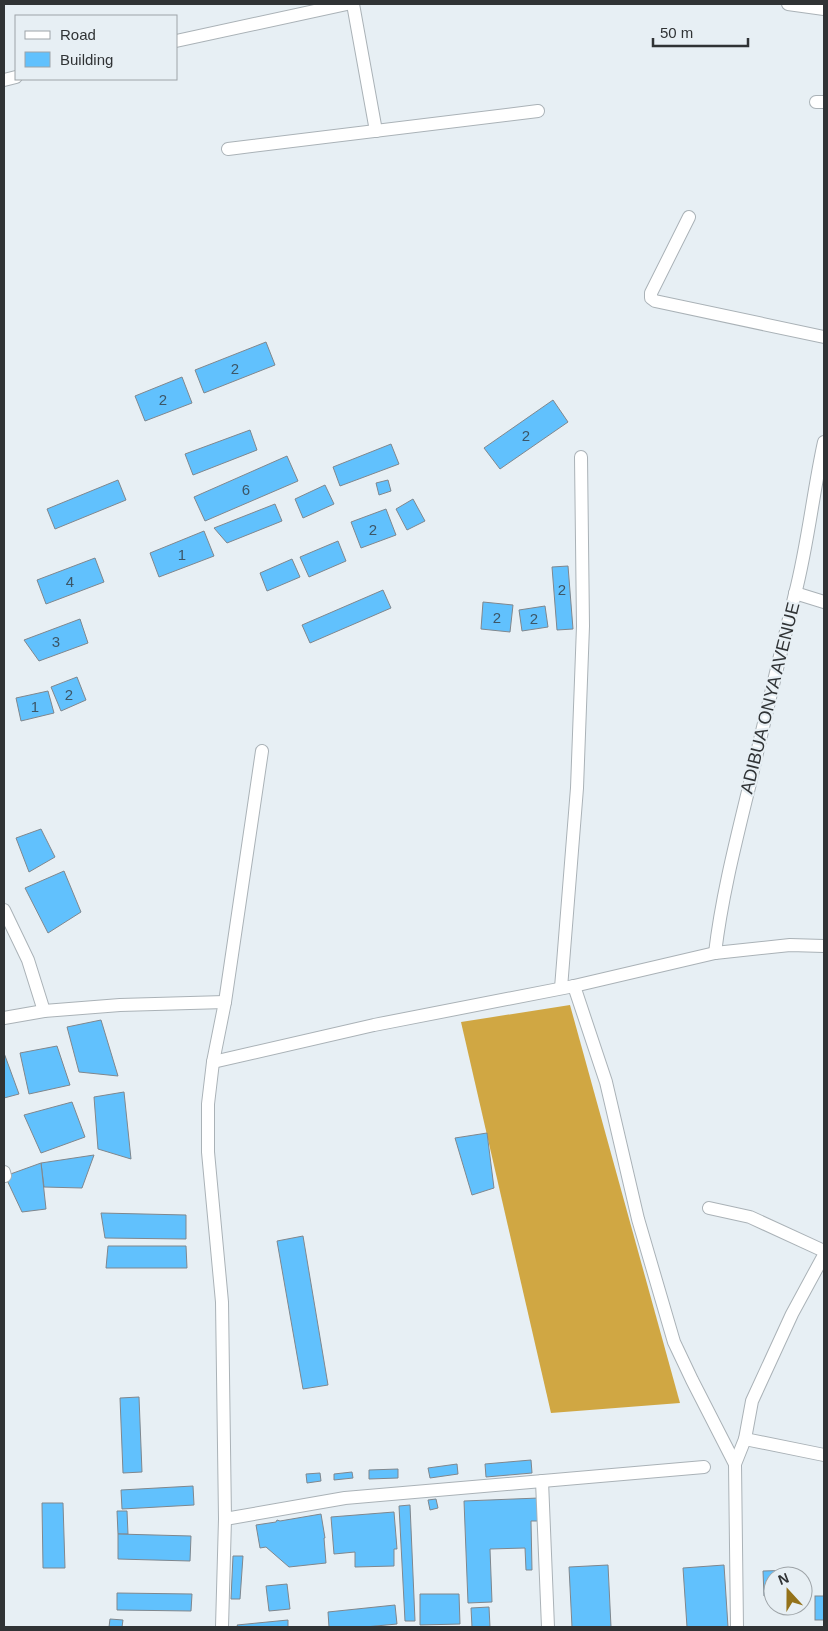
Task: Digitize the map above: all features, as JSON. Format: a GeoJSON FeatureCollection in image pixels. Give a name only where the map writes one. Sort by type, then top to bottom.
{"type":"FeatureCollection","features":[{"type":"Feature","properties":{"kind":"street"},"geometry":{"type":"LineString","coordinates":[[178,41],[347,4]]}},
{"type":"Feature","properties":{"kind":"street"},"geometry":{"type":"LineString","coordinates":[[353,4],[376,131]]}},
{"type":"Feature","properties":{"kind":"street"},"geometry":{"type":"LineString","coordinates":[[788,4],[824,9]]}},
{"type":"Feature","properties":{"kind":"street"},"geometry":{"type":"LineString","coordinates":[[228,149],[538,110]]}},
{"type":"Feature","properties":{"kind":"street"},"geometry":{"type":"LineString","coordinates":[[689,217],[651,294],[651,298],[655,301],[824,337]]}},
{"type":"Feature","properties":{"kind":"street","name":"ADIBUA ONYA AVENUE"},"geometry":{"type":"LineString","coordinates":[[715,953],[719,914],[729,867],[810,528],[819,463],[824,442]]}},
{"type":"Feature","properties":{"kind":"street"},"geometry":{"type":"LineString","coordinates":[[561,988],[577,788],[583,626],[582,457]]}},
{"type":"Feature","properties":{"kind":"street"},"geometry":{"type":"LineString","coordinates":[[795,594],[824,602]]}},
{"type":"Feature","properties":{"kind":"street"},"geometry":{"type":"LineString","coordinates":[[222,1627],[225,1519],[222,1302],[208,1152],[208,1104],[262,751]]}},
{"type":"Feature","properties":{"kind":"street"},"geometry":{"type":"LineString","coordinates":[[4,910],[28,960],[44,1011]]}},
{"type":"Feature","properties":{"kind":"street"},"geometry":{"type":"LineString","coordinates":[[213,1062],[374,1025],[574,986],[715,953],[790,945],[824,946]]}},
{"type":"Feature","properties":{"kind":"street"},"geometry":{"type":"LineString","coordinates":[[574,986],[606,1082],[638,1219],[674,1342],[735,1464]]}},
{"type":"Feature","properties":{"kind":"street"},"geometry":{"type":"LineString","coordinates":[[4,1018],[44,1011],[120,1005],[225,1002]]}},
{"type":"Feature","properties":{"kind":"street"},"geometry":{"type":"LineString","coordinates":[[709,1208],[750,1217],[824,1251]]}},
{"type":"Feature","properties":{"kind":"street"},"geometry":{"type":"LineString","coordinates":[[737,1627],[735,1464],[745,1439],[752,1402],[756,1392],[792,1314],[824,1255]]}},
{"type":"Feature","properties":{"kind":"street"},"geometry":{"type":"LineString","coordinates":[[745,1439],[824,1455]]}},
{"type":"Feature","properties":{"kind":"street"},"geometry":{"type":"LineString","coordinates":[[225,1519],[345,1498],[704,1467]]}},
{"type":"Feature","properties":{"kind":"street"},"geometry":{"type":"LineString","coordinates":[[542,1481],[548,1627]]}},
{"type":"Feature","properties":{"kind":"shaded area"},"geometry":{"type":"Polygon","coordinates":[[[570,1005],[680,1403],[551,1413],[461,1022],[570,1005]]]}},
{"type":"Feature","properties":{"kind":"building"},"geometry":{"type":"Polygon","coordinates":[[[266,342],[275,365],[204,393],[195,370],[266,342]]]}},
{"type":"Feature","properties":{"kind":"building"},"geometry":{"type":"Polygon","coordinates":[[[182,377],[192,403],[145,421],[135,396],[182,377]]]}},
{"type":"Feature","properties":{"kind":"building"},"geometry":{"type":"Polygon","coordinates":[[[553,400],[568,422],[500,469],[484,448],[553,400]]]}},
{"type":"Feature","properties":{"kind":"building"},"geometry":{"type":"Polygon","coordinates":[[[250,430],[257,450],[193,475],[185,454],[250,430]]]}},
{"type":"Feature","properties":{"kind":"building"},"geometry":{"type":"Polygon","coordinates":[[[391,444],[399,464],[340,486],[333,467],[391,444]]]}},
{"type":"Feature","properties":{"kind":"building"},"geometry":{"type":"Polygon","coordinates":[[[287,456],[298,481],[205,521],[194,497],[287,456]]]}},
{"type":"Feature","properties":{"kind":"building"},"geometry":{"type":"Polygon","coordinates":[[[118,480],[126,500],[55,529],[47,509],[118,480]]]}},
{"type":"Feature","properties":{"kind":"building"},"geometry":{"type":"Polygon","coordinates":[[[388,480],[391,491],[379,495],[376,483],[388,480]]]}},
{"type":"Feature","properties":{"kind":"building"},"geometry":{"type":"Polygon","coordinates":[[[325,485],[334,504],[303,518],[295,499],[325,485]]]}},
{"type":"Feature","properties":{"kind":"building"},"geometry":{"type":"Polygon","coordinates":[[[413,499],[425,521],[407,530],[396,509],[413,499]]]}},
{"type":"Feature","properties":{"kind":"building"},"geometry":{"type":"Polygon","coordinates":[[[275,504],[282,521],[227,543],[214,528],[275,504]]]}},
{"type":"Feature","properties":{"kind":"building"},"geometry":{"type":"Polygon","coordinates":[[[386,509],[396,535],[361,548],[351,522],[386,509]]]}},
{"type":"Feature","properties":{"kind":"building"},"geometry":{"type":"Polygon","coordinates":[[[204,531],[214,556],[159,577],[150,553],[204,531]]]}},
{"type":"Feature","properties":{"kind":"building"},"geometry":{"type":"Polygon","coordinates":[[[338,541],[346,561],[309,577],[300,557],[338,541]]]}},
{"type":"Feature","properties":{"kind":"building"},"geometry":{"type":"Polygon","coordinates":[[[95,558],[104,582],[46,604],[37,580],[95,558]]]}},
{"type":"Feature","properties":{"kind":"building"},"geometry":{"type":"Polygon","coordinates":[[[292,559],[300,577],[267,591],[260,573],[292,559]]]}},
{"type":"Feature","properties":{"kind":"building"},"geometry":{"type":"Polygon","coordinates":[[[568,566],[573,629],[557,630],[552,567],[568,566]]]}},
{"type":"Feature","properties":{"kind":"building"},"geometry":{"type":"Polygon","coordinates":[[[383,590],[391,608],[310,643],[302,625],[383,590]]]}},
{"type":"Feature","properties":{"kind":"building"},"geometry":{"type":"Polygon","coordinates":[[[483,602],[513,605],[510,632],[481,629],[483,602]]]}},
{"type":"Feature","properties":{"kind":"building"},"geometry":{"type":"Polygon","coordinates":[[[545,606],[548,627],[522,631],[519,610],[545,606]]]}},
{"type":"Feature","properties":{"kind":"building"},"geometry":{"type":"Polygon","coordinates":[[[80,619],[88,643],[39,661],[24,640],[80,619]]]}},
{"type":"Feature","properties":{"kind":"building"},"geometry":{"type":"Polygon","coordinates":[[[77,677],[86,700],[61,711],[51,687],[77,677]]]}},
{"type":"Feature","properties":{"kind":"building"},"geometry":{"type":"Polygon","coordinates":[[[48,691],[54,713],[21,721],[16,698],[48,691]]]}},
{"type":"Feature","properties":{"kind":"building"},"geometry":{"type":"Polygon","coordinates":[[[41,829],[55,857],[29,872],[16,838],[41,829]]]}},
{"type":"Feature","properties":{"kind":"building"},"geometry":{"type":"Polygon","coordinates":[[[64,871],[81,912],[48,933],[25,888],[64,871]]]}},
{"type":"Feature","properties":{"kind":"building"},"geometry":{"type":"Polygon","coordinates":[[[101,1020],[118,1076],[79,1072],[67,1027],[101,1020]]]}},
{"type":"Feature","properties":{"kind":"building"},"geometry":{"type":"Polygon","coordinates":[[[57,1046],[70,1085],[29,1094],[20,1053],[57,1046]]]}},
{"type":"Feature","properties":{"kind":"building"},"geometry":{"type":"Polygon","coordinates":[[[4,1053],[19,1094],[4,1098],[4,1053]]]}},
{"type":"Feature","properties":{"kind":"building"},"geometry":{"type":"Polygon","coordinates":[[[124,1092],[131,1159],[98,1149],[94,1097],[124,1092]]]}},
{"type":"Feature","properties":{"kind":"building"},"geometry":{"type":"Polygon","coordinates":[[[72,1102],[85,1137],[41,1153],[24,1115],[72,1102]]]}},
{"type":"Feature","properties":{"kind":"building"},"geometry":{"type":"Polygon","coordinates":[[[487,1133],[494,1188],[472,1195],[455,1138],[487,1133]]]}},
{"type":"Feature","properties":{"kind":"building"},"geometry":{"type":"Polygon","coordinates":[[[94,1155],[82,1188],[44,1187],[41,1163],[94,1155]]]}},
{"type":"Feature","properties":{"kind":"building"},"geometry":{"type":"Polygon","coordinates":[[[41,1163],[46,1209],[22,1212],[5,1176],[41,1163]]]}},
{"type":"Feature","properties":{"kind":"building"},"geometry":{"type":"Polygon","coordinates":[[[101,1213],[186,1215],[186,1239],[105,1238],[101,1213]]]}},
{"type":"Feature","properties":{"kind":"building"},"geometry":{"type":"Polygon","coordinates":[[[303,1236],[328,1385],[303,1389],[277,1241],[303,1236]]]}},
{"type":"Feature","properties":{"kind":"building"},"geometry":{"type":"Polygon","coordinates":[[[108,1246],[186,1246],[187,1268],[106,1268],[108,1246]]]}},
{"type":"Feature","properties":{"kind":"building"},"geometry":{"type":"Polygon","coordinates":[[[139,1397],[142,1472],[123,1473],[120,1398],[139,1397]]]}},
{"type":"Feature","properties":{"kind":"building"},"geometry":{"type":"Polygon","coordinates":[[[531,1460],[532,1473],[486,1477],[485,1464],[531,1460]]]}},
{"type":"Feature","properties":{"kind":"building"},"geometry":{"type":"Polygon","coordinates":[[[457,1464],[458,1474],[430,1478],[428,1468],[457,1464]]]}},
{"type":"Feature","properties":{"kind":"building"},"geometry":{"type":"Polygon","coordinates":[[[398,1469],[398,1478],[369,1479],[369,1470],[398,1469]]]}},
{"type":"Feature","properties":{"kind":"building"},"geometry":{"type":"Polygon","coordinates":[[[352,1472],[353,1478],[334,1480],[334,1474],[352,1472]]]}},
{"type":"Feature","properties":{"kind":"building"},"geometry":{"type":"Polygon","coordinates":[[[320,1473],[321,1481],[307,1483],[306,1474],[320,1473]]]}},
{"type":"Feature","properties":{"kind":"building"},"geometry":{"type":"Polygon","coordinates":[[[193,1486],[194,1505],[122,1509],[121,1490],[193,1486]]]}},
{"type":"Feature","properties":{"kind":"building"},"geometry":{"type":"Polygon","coordinates":[[[539,1498],[540,1521],[531,1521],[532,1570],[526,1570],[525,1548],[490,1549],[492,1602],[468,1603],[464,1501],[539,1498]]]}},
{"type":"Feature","properties":{"kind":"building"},"geometry":{"type":"Polygon","coordinates":[[[436,1499],[438,1508],[430,1510],[428,1500],[436,1499]]]}},
{"type":"Feature","properties":{"kind":"building"},"geometry":{"type":"Polygon","coordinates":[[[42,1503],[63,1503],[65,1568],[43,1568],[42,1503]]]}},
{"type":"Feature","properties":{"kind":"building"},"geometry":{"type":"Polygon","coordinates":[[[410,1505],[415,1621],[405,1621],[399,1506],[410,1505]]]}},
{"type":"Feature","properties":{"kind":"building"},"geometry":{"type":"Polygon","coordinates":[[[117,1511],[127,1511],[128,1534],[118,1534],[117,1511]]]}},
{"type":"Feature","properties":{"kind":"building"},"geometry":{"type":"Polygon","coordinates":[[[394,1512],[397,1549],[394,1549],[394,1566],[355,1567],[355,1552],[334,1554],[331,1517],[394,1512]]]}},
{"type":"Feature","properties":{"kind":"building"},"geometry":{"type":"Polygon","coordinates":[[[321,1514],[325,1538],[326,1563],[289,1567],[266,1547],[260,1548],[256,1525],[321,1514]]]}},
{"type":"Feature","properties":{"kind":"building"},"geometry":{"type":"Polygon","coordinates":[[[118,1534],[191,1536],[190,1561],[118,1559],[118,1534]]]}},
{"type":"Feature","properties":{"kind":"building"},"geometry":{"type":"Polygon","coordinates":[[[233,1556],[243,1556],[240,1599],[231,1599],[233,1556]]]}},
{"type":"Feature","properties":{"kind":"building"},"geometry":{"type":"Polygon","coordinates":[[[608,1565],[611,1627],[572,1627],[569,1567],[608,1565]]]}},
{"type":"Feature","properties":{"kind":"building"},"geometry":{"type":"Polygon","coordinates":[[[724,1565],[728,1627],[687,1627],[683,1568],[724,1565]]]}},
{"type":"Feature","properties":{"kind":"building"},"geometry":{"type":"Polygon","coordinates":[[[287,1584],[290,1609],[269,1611],[266,1586],[287,1584]]]}},
{"type":"Feature","properties":{"kind":"building"},"geometry":{"type":"Polygon","coordinates":[[[117,1593],[192,1594],[191,1611],[117,1610],[117,1593]]]}},
{"type":"Feature","properties":{"kind":"building"},"geometry":{"type":"Polygon","coordinates":[[[420,1594],[459,1594],[460,1624],[420,1625],[420,1594]]]}},
{"type":"Feature","properties":{"kind":"building"},"geometry":{"type":"Polygon","coordinates":[[[815,1596],[824,1596],[824,1620],[815,1620],[815,1596]]]}},
{"type":"Feature","properties":{"kind":"building"},"geometry":{"type":"Polygon","coordinates":[[[395,1605],[397,1624],[365,1627],[329,1627],[328,1612],[395,1605]]]}},
{"type":"Feature","properties":{"kind":"building"},"geometry":{"type":"Polygon","coordinates":[[[489,1607],[490,1627],[472,1627],[471,1608],[489,1607]]]}},
{"type":"Feature","properties":{"kind":"building"},"geometry":{"type":"Polygon","coordinates":[[[110,1619],[123,1620],[122,1627],[109,1627],[110,1619]]]}},
{"type":"Feature","properties":{"kind":"building"},"geometry":{"type":"Polygon","coordinates":[[[288,1620],[288,1627],[238,1627],[237,1625],[288,1620]]]}}]}
